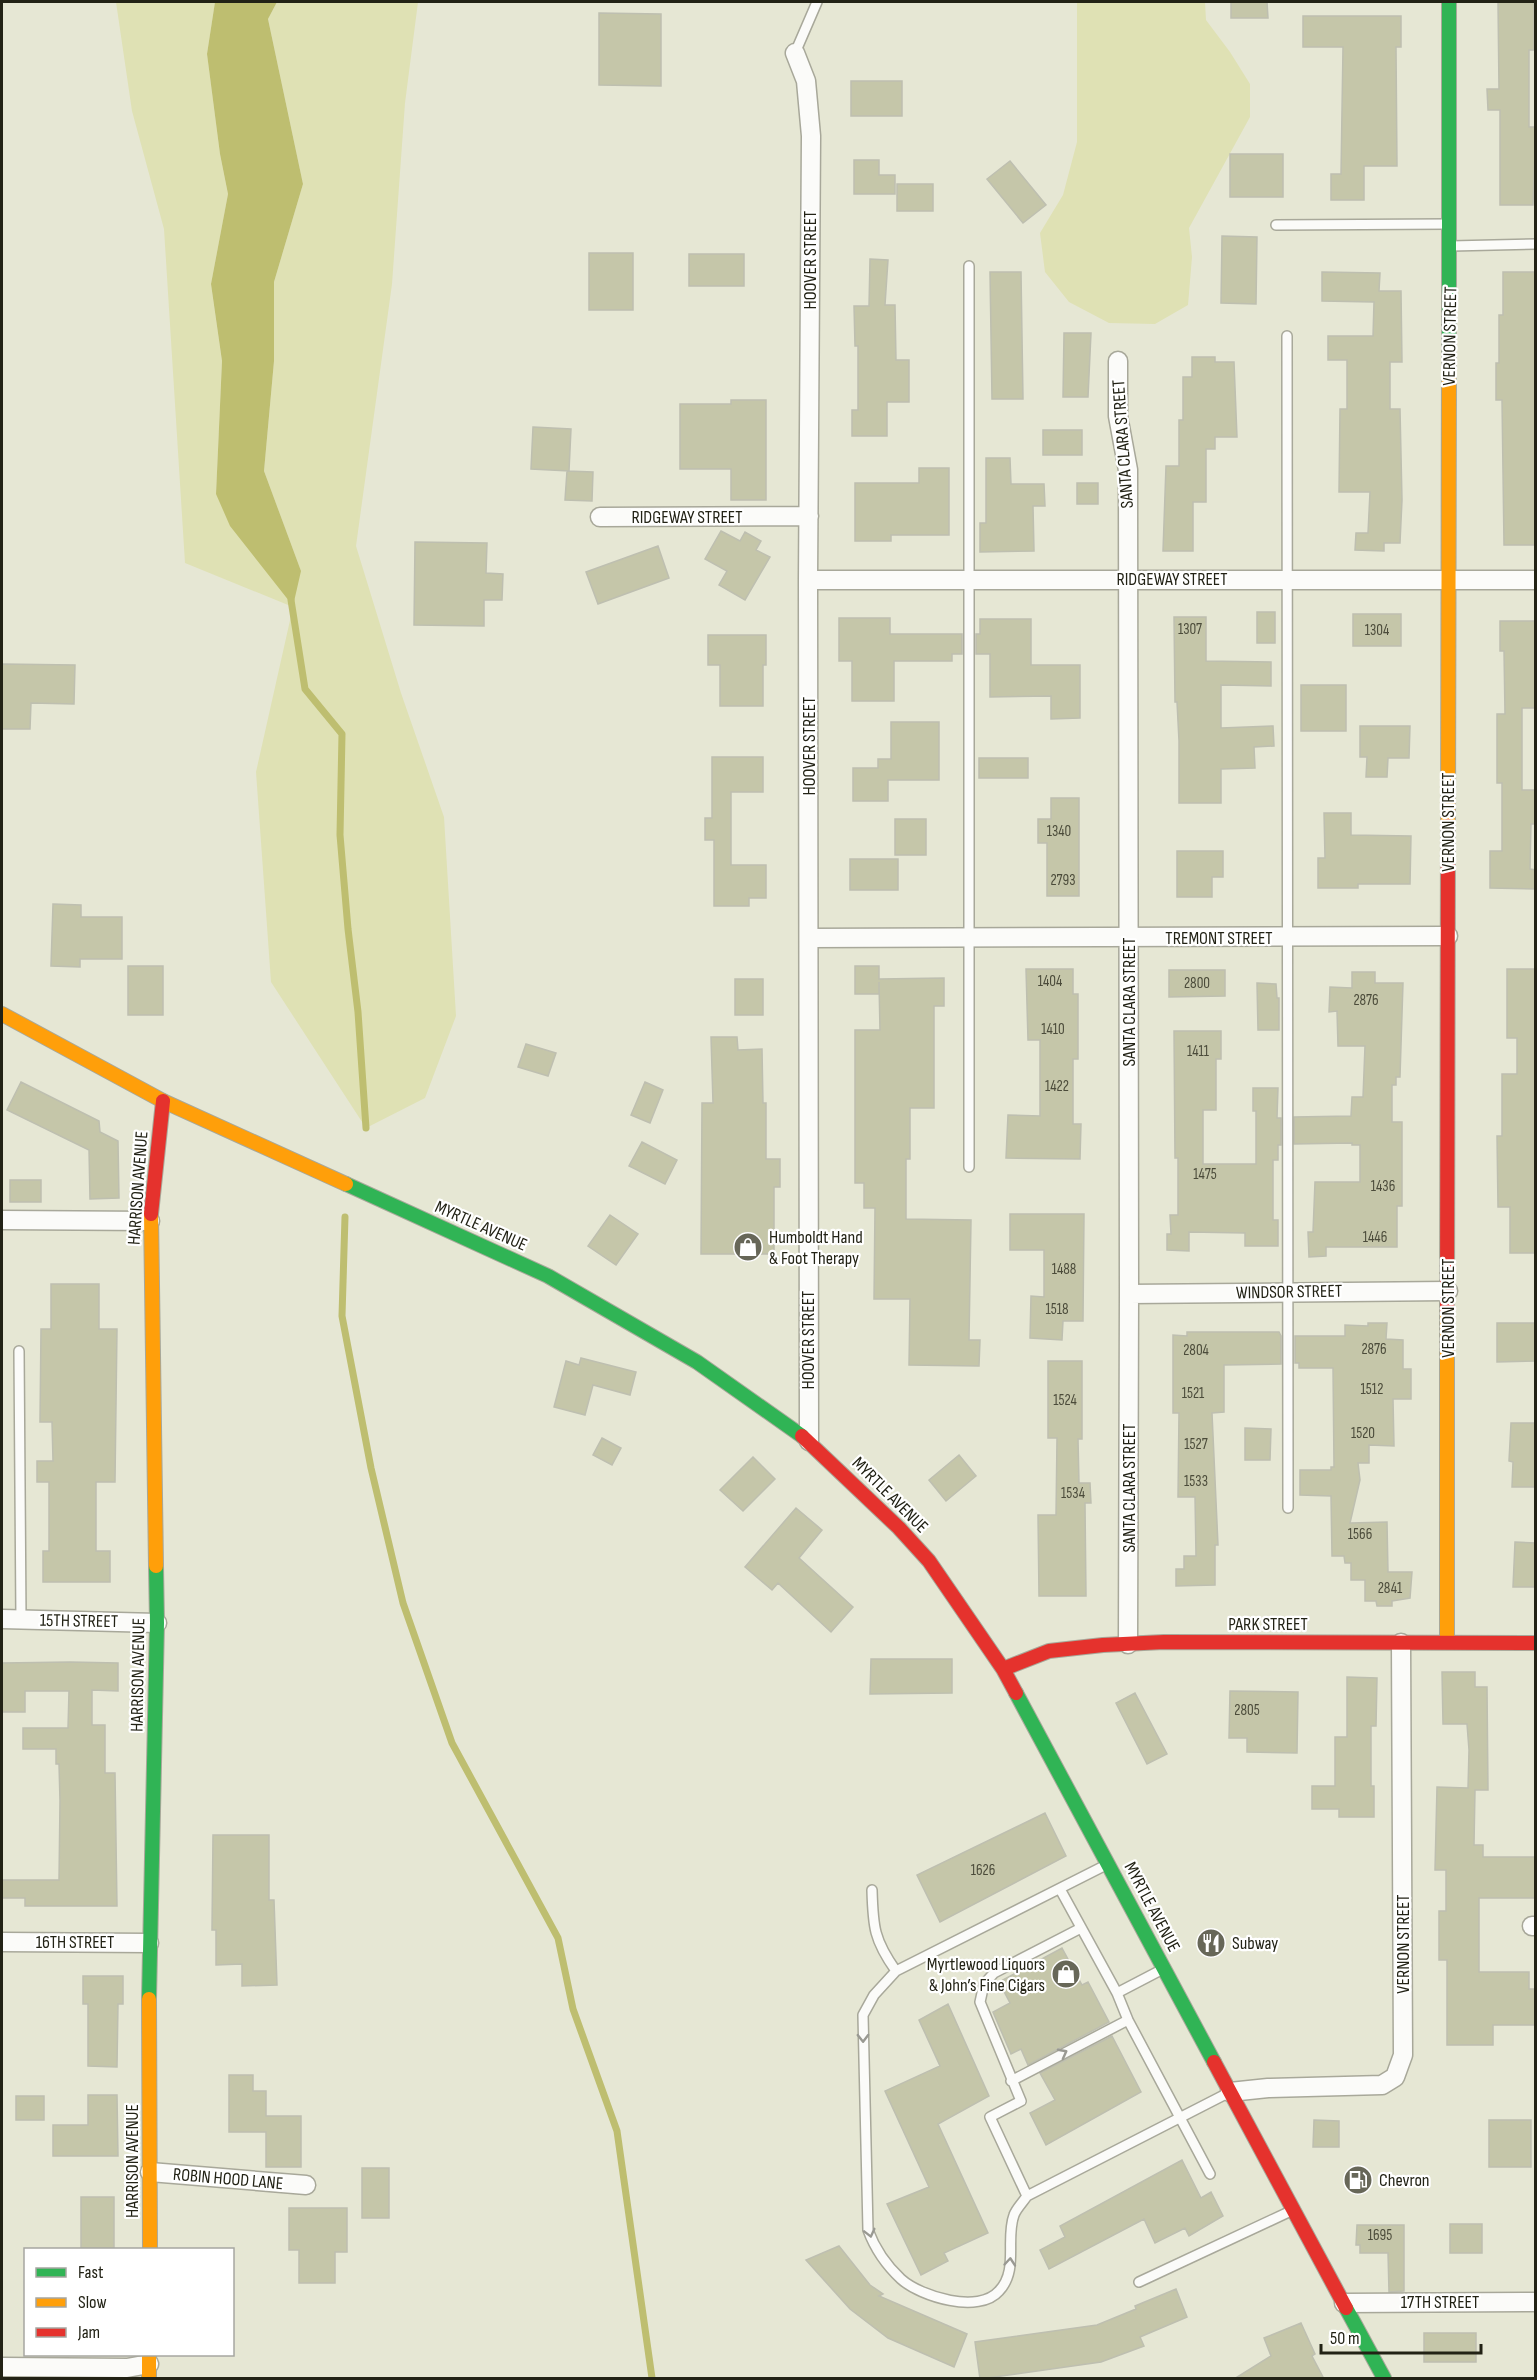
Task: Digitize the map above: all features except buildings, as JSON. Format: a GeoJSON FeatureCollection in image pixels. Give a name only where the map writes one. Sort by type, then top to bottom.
{"type":"FeatureCollection","features":[{"type":"Feature","properties":{"kind":"main road","name":"VERNON STREET"},"geometry":{"type":"LineString","coordinates":[[1447,1642],[1447,579],[1451,246],[1449,2]]}},
{"type":"Feature","properties":{"kind":"main road","name":"MYRTLE AVENUE"},"geometry":{"type":"LineString","coordinates":[[2,1014],[163,1101],[548,1276],[697,1362],[809,1441],[899,1528],[929,1561],[1003,1669],[1384,2379]]}},
{"type":"Feature","properties":{"kind":"main road","name":"HARRISON AVENUE"},"geometry":{"type":"LineString","coordinates":[[150,2248],[149,1943],[157,1623],[150,1221],[163,1101]]}},
{"type":"Feature","properties":{"kind":"main road","name":"PARK STREET"},"geometry":{"type":"LineString","coordinates":[[1003,1669],[1049,1652],[1128,1644],[1536,1643]]}},
{"type":"Feature","properties":{"kind":"street","name":"HOOVER STREET"},"geometry":{"type":"LineString","coordinates":[[795,53],[806,81],[810,125],[809,1441]]}},
{"type":"Feature","properties":{"kind":"street","name":"SANTA CLARA STREET"},"geometry":{"type":"LineString","coordinates":[[1118,361],[1118,416],[1128,470],[1129,579],[1128,1644]]}},
{"type":"Feature","properties":{"kind":"street","name":"RIDGEWAY STREET"},"geometry":{"type":"LineString","coordinates":[[600,517],[809,516]]}},
{"type":"Feature","properties":{"kind":"street","name":"RIDGEWAY STREET"},"geometry":{"type":"LineString","coordinates":[[808,580],[1536,580]]}},
{"type":"Feature","properties":{"kind":"street","name":"TREMONT STREET"},"geometry":{"type":"LineString","coordinates":[[809,938],[1448,936]]}},
{"type":"Feature","properties":{"kind":"street"},"geometry":{"type":"LineString","coordinates":[[2,1220],[150,1221]]}},
{"type":"Feature","properties":{"kind":"street","name":"WINDSOR STREET"},"geometry":{"type":"LineString","coordinates":[[1130,1294],[1448,1291]]}},
{"type":"Feature","properties":{"kind":"street","name":"15TH STREET"},"geometry":{"type":"LineString","coordinates":[[2,1619],[157,1623]]}},
{"type":"Feature","properties":{"kind":"street","name":"VERNON STREET"},"geometry":{"type":"LineString","coordinates":[[1230,2092],[1268,2088],[1382,2085],[1395,2077],[1403,2055],[1401,1642]]}},
{"type":"Feature","properties":{"kind":"street","name":"16TH STREET"},"geometry":{"type":"LineString","coordinates":[[2,1942],[149,1943]]}},
{"type":"Feature","properties":{"kind":"street","name":"ROBIN HOOD LANE"},"geometry":{"type":"LineString","coordinates":[[150,2172],[306,2185]]}},
{"type":"Feature","properties":{"kind":"street","name":"17TH STREET"},"geometry":{"type":"LineString","coordinates":[[1344,2302],[1536,2302]]}},
{"type":"Feature","properties":{"kind":"street"},"geometry":{"type":"LineString","coordinates":[[2,2367],[127,2368],[149,2366]]}},
{"type":"Feature","properties":{"kind":"lane"},"geometry":{"type":"LineString","coordinates":[[795,53],[817,2]]}},
{"type":"Feature","properties":{"kind":"lane"},"geometry":{"type":"LineString","coordinates":[[1276,225],[1450,224]]}},
{"type":"Feature","properties":{"kind":"lane"},"geometry":{"type":"LineString","coordinates":[[1451,246],[1536,244]]}},
{"type":"Feature","properties":{"kind":"lane"},"geometry":{"type":"LineString","coordinates":[[969,266],[969,1167]]}},
{"type":"Feature","properties":{"kind":"lane"},"geometry":{"type":"LineString","coordinates":[[1287,336],[1288,1508]]}},
{"type":"Feature","properties":{"kind":"lane"},"geometry":{"type":"LineString","coordinates":[[19,1351],[21,1620]]}},
{"type":"Feature","properties":{"kind":"lane"},"geometry":{"type":"LineString","coordinates":[[1109,1864],[896,1971],[874,1995],[862,2015],[868,2230],[876,2250],[903,2280],[938,2298],[973,2304],[999,2292],[1009,2275],[1014,2216],[1027,2196],[1230,2092]]}},
{"type":"Feature","properties":{"kind":"lane"},"geometry":{"type":"LineString","coordinates":[[1060,1889],[1117,1993],[1128,2020],[1210,2174]]}},
{"type":"Feature","properties":{"kind":"lane"},"geometry":{"type":"LineString","coordinates":[[872,1890],[873,1924],[883,1953],[896,1971]]}},
{"type":"Feature","properties":{"kind":"lane"},"geometry":{"type":"LineString","coordinates":[[1027,2196],[990,2117],[1021,2101],[980,2002],[984,1984],[994,1973],[1081,1928]]}},
{"type":"Feature","properties":{"kind":"lane"},"geometry":{"type":"LineString","coordinates":[[1117,1993],[1165,1968]]}},
{"type":"Feature","properties":{"kind":"lane"},"geometry":{"type":"LineString","coordinates":[[1011,2080],[1128,2020]]}},
{"type":"Feature","properties":{"kind":"lane"},"geometry":{"type":"LineString","coordinates":[[1139,2282],[1293,2210]]}},
{"type":"Feature","properties":{"kind":"green space"},"geometry":{"type":"Polygon","coordinates":[[[116,2],[215,2],[207,54],[220,154],[228,194],[211,284],[222,361],[216,494],[301,571],[264,471],[274,361],[274,282],[303,184],[268,19],[277,2],[418,2],[405,103],[392,284],[356,546],[401,693],[444,817],[456,1016],[425,1098],[366,1128],[271,982],[256,772],[293,607],[185,563],[164,229],[132,111],[116,2]]]}},
{"type":"Feature","properties":{"kind":"green space"},"geometry":{"type":"Polygon","coordinates":[[[1077,2],[1205,2],[1206,20],[1250,84],[1250,117],[1189,228],[1192,257],[1188,305],[1155,324],[1109,323],[1069,302],[1045,272],[1040,233],[1063,195],[1077,142],[1077,2]]]}},
{"type":"Feature","properties":{"kind":"shaded area"},"geometry":{"type":"Polygon","coordinates":[[[215,2],[277,2],[268,19],[303,184],[274,282],[274,361],[264,471],[301,571],[293,606],[230,526],[216,494],[222,361],[211,284],[228,194],[220,154],[207,54],[215,2]]]}},
{"type":"Feature","properties":{"kind":"waterway"},"geometry":{"type":"LineString","coordinates":[[291,600],[305,689],[342,734],[340,835],[358,1012],[366,1128]]}},
{"type":"Feature","properties":{"kind":"waterway"},"geometry":{"type":"LineString","coordinates":[[345,1217],[342,1316],[371,1468],[403,1603],[452,1743],[558,1938],[573,2009],[617,2131],[652,2378]]}},
{"type":"Feature","properties":{"kind":"traffic: fast"},"geometry":{"type":"LineString","coordinates":[[1449,2],[1449,364]]}},
{"type":"Feature","properties":{"kind":"traffic: fast"},"geometry":{"type":"LineString","coordinates":[[346,1184],[548,1276],[697,1362],[802,1436]]}},
{"type":"Feature","properties":{"kind":"traffic: fast"},"geometry":{"type":"LineString","coordinates":[[149,1999],[157,1623],[156,1566]]}},
{"type":"Feature","properties":{"kind":"traffic: fast"},"geometry":{"type":"LineString","coordinates":[[1016,1693],[1214,2062]]}},
{"type":"Feature","properties":{"kind":"traffic: fast"},"geometry":{"type":"LineString","coordinates":[[1346,2308],[1384,2378]]}},
{"type":"Feature","properties":{"kind":"traffic: slow"},"geometry":{"type":"LineString","coordinates":[[1448,826],[1449,364]]}},
{"type":"Feature","properties":{"kind":"traffic: slow"},"geometry":{"type":"LineString","coordinates":[[2,1014],[163,1101],[346,1184]]}},
{"type":"Feature","properties":{"kind":"traffic: slow"},"geometry":{"type":"LineString","coordinates":[[151,1214],[156,1566]]}},
{"type":"Feature","properties":{"kind":"traffic: slow"},"geometry":{"type":"LineString","coordinates":[[1447,1312],[1447,1642]]}},
{"type":"Feature","properties":{"kind":"traffic: slow"},"geometry":{"type":"LineString","coordinates":[[149,1999],[150,2248]]}},
{"type":"Feature","properties":{"kind":"traffic: slow"},"geometry":{"type":"LineString","coordinates":[[149,2356],[149,2378]]}},
{"type":"Feature","properties":{"kind":"traffic: jam"},"geometry":{"type":"LineString","coordinates":[[1447,1312],[1448,826]]}},
{"type":"Feature","properties":{"kind":"traffic: jam"},"geometry":{"type":"LineString","coordinates":[[151,1214],[163,1101]]}},
{"type":"Feature","properties":{"kind":"traffic: jam"},"geometry":{"type":"LineString","coordinates":[[802,1436],[899,1528],[929,1561],[1003,1669],[1016,1693]]}},
{"type":"Feature","properties":{"kind":"traffic: jam"},"geometry":{"type":"LineString","coordinates":[[1003,1669],[1049,1651],[1164,1642],[1536,1643]]}},
{"type":"Feature","properties":{"kind":"traffic: jam"},"geometry":{"type":"LineString","coordinates":[[1214,2062],[1346,2308]]}},
{"type":"Feature","properties":{"kind":"place","name":"Humboldt Hand & Foot Therapy"},"geometry":{"type":"Point","coordinates":[748,1247]}},
{"type":"Feature","properties":{"kind":"place","name":"Subway"},"geometry":{"type":"Point","coordinates":[1211,1943]}},
{"type":"Feature","properties":{"kind":"place","name":"Myrtlewood Liquors & John’s Fine Cigars"},"geometry":{"type":"Point","coordinates":[1066,1974]}},
{"type":"Feature","properties":{"kind":"place","name":"Chevron"},"geometry":{"type":"Point","coordinates":[1358,2180]}}]}
